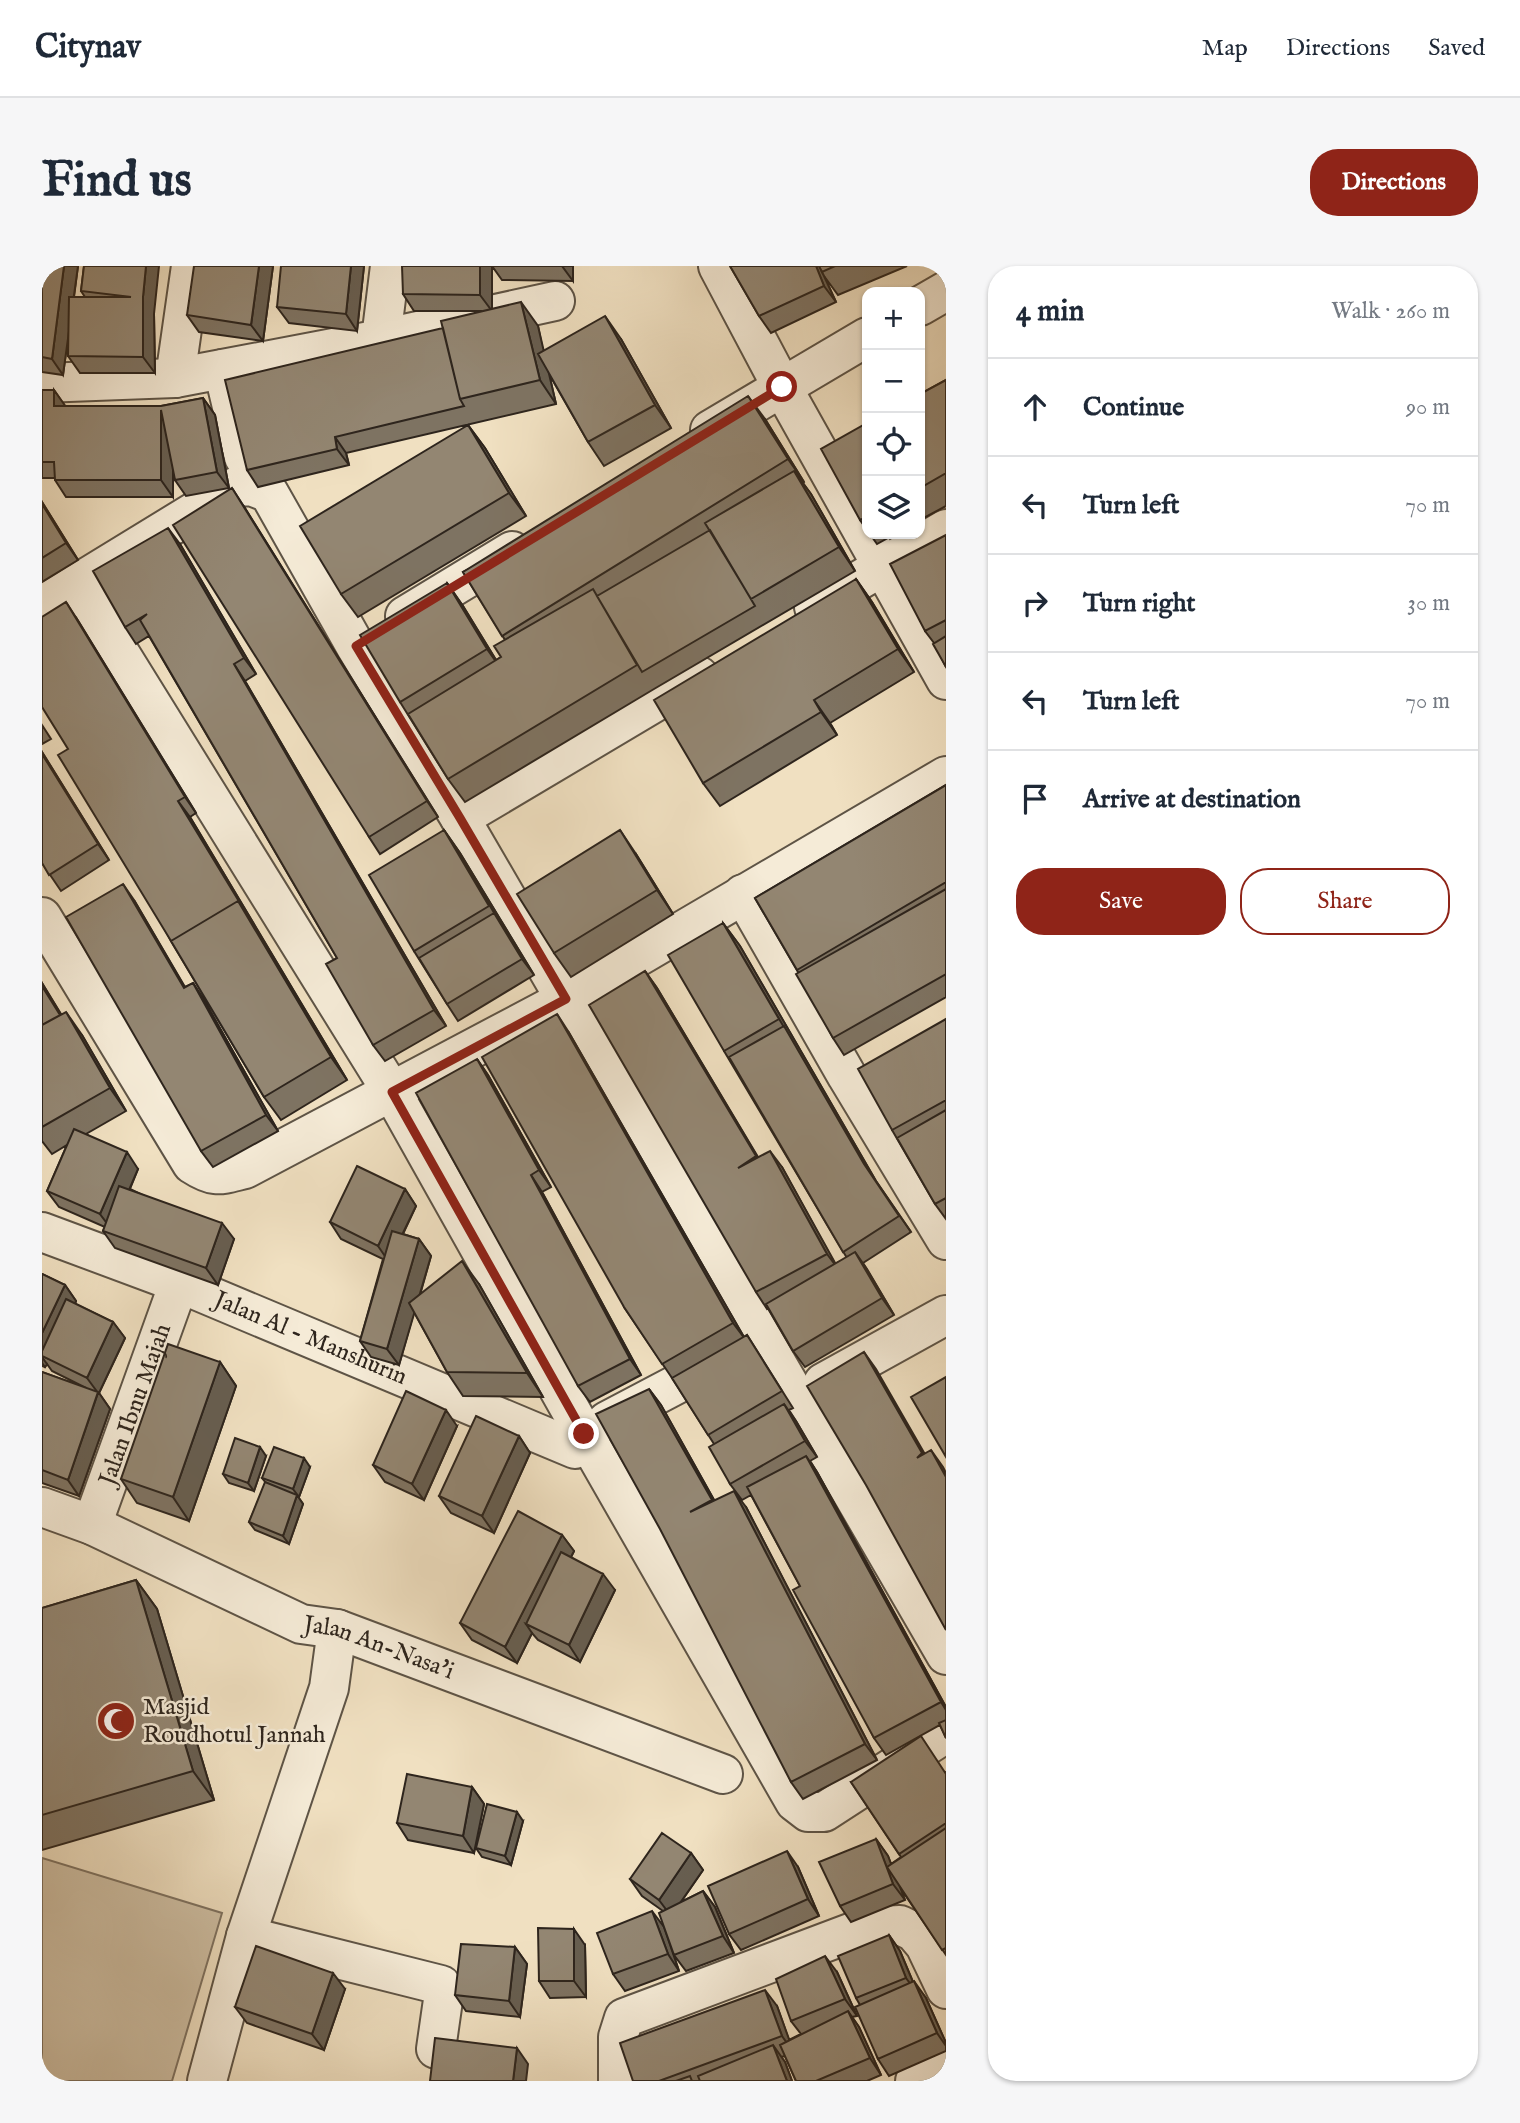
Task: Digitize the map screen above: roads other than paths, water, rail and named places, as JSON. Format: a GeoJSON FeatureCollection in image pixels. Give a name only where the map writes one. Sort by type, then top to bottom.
{"type":"FeatureCollection","features":[{"type":"Feature","properties":{"kind":"street"},"geometry":{"type":"LineString","coordinates":[[176,378],[191,266]]}},
{"type":"Feature","properties":{"kind":"street"},"geometry":{"type":"LineString","coordinates":[[381,339],[390,266]]}},
{"type":"Feature","properties":{"kind":"street"},"geometry":{"type":"LineString","coordinates":[[718,266],[782,387],[946,680]]}},
{"type":"Feature","properties":{"kind":"street"},"geometry":{"type":"LineString","coordinates":[[925,303],[946,291]]}},
{"type":"Feature","properties":{"kind":"street"},"geometry":{"type":"LineString","coordinates":[[42,383],[176,378],[381,339],[555,301]]}},
{"type":"Feature","properties":{"kind":"street"},"geometry":{"type":"LineString","coordinates":[[675,452],[862,340]]}},
{"type":"Feature","properties":{"kind":"street"},"geometry":{"type":"LineString","coordinates":[[223,369],[251,486]]}},
{"type":"Feature","properties":{"kind":"street"},"geometry":{"type":"LineString","coordinates":[[42,605],[235,486],[251,486],[269,493],[946,1655]]}},
{"type":"Feature","properties":{"kind":"street"},"geometry":{"type":"LineString","coordinates":[[788,622],[946,529]]}},
{"type":"Feature","properties":{"kind":"street"},"geometry":{"type":"LineString","coordinates":[[356,646],[545,531]]}},
{"type":"Feature","properties":{"kind":"street"},"geometry":{"type":"LineString","coordinates":[[78,584],[392,1092],[580,1442],[795,1802],[808,1812],[824,1812],[943,1741]]}},
{"type":"Feature","properties":{"kind":"street"},"geometry":{"type":"LineString","coordinates":[[460,818],[730,657]]}},
{"type":"Feature","properties":{"kind":"street"},"geometry":{"type":"LineString","coordinates":[[42,917],[192,1164],[207,1174],[221,1174],[245,1169],[566,999],[946,776]]}},
{"type":"Feature","properties":{"kind":"street"},"geometry":{"type":"LineString","coordinates":[[743,894],[847,1076],[946,1240]]}},
{"type":"Feature","properties":{"kind":"street"},"geometry":{"type":"LineString","coordinates":[[847,1076],[880,1058]]}},
{"type":"Feature","properties":{"kind":"street","name":"Jalan Al - Manshurin"},"geometry":{"type":"LineString","coordinates":[[42,1233],[180,1283],[580,1442]]}},
{"type":"Feature","properties":{"kind":"street","name":"Jalan Ibnu Majah"},"geometry":{"type":"LineString","coordinates":[[92,1525],[180,1283]]}},
{"type":"Feature","properties":{"kind":"street"},"geometry":{"type":"LineString","coordinates":[[797,1398],[946,1315]]}},
{"type":"Feature","properties":{"kind":"street"},"geometry":{"type":"LineString","coordinates":[[580,1442],[763,1339]]}},
{"type":"Feature","properties":{"kind":"street","name":"Jalan An-Nasa'i"},"geometry":{"type":"LineString","coordinates":[[42,1507],[92,1525],[301,1624],[337,1629],[723,1774]]}},
{"type":"Feature","properties":{"kind":"street"},"geometry":{"type":"LineString","coordinates":[[207,2081],[246,1937],[329,1688],[337,1629]]}},
{"type":"Feature","properties":{"kind":"street"},"geometry":{"type":"LineString","coordinates":[[618,2081],[618,2037],[624,2018],[853,1932],[900,1925],[914,1932],[925,1945],[946,1989]]}},
{"type":"Feature","properties":{"kind":"street"},"geometry":{"type":"LineString","coordinates":[[246,1937],[441,1985],[444,1993],[436,2049]]}},
{"type":"Feature","properties":{"kind":"street"},"geometry":{"type":"LineString","coordinates":[[915,2081],[946,2068]]}},
{"type":"Feature","properties":{"kind":"place","name":"Masjid Roudhotul Jannah"},"geometry":{"type":"Point","coordinates":[116,1721]}}]}
